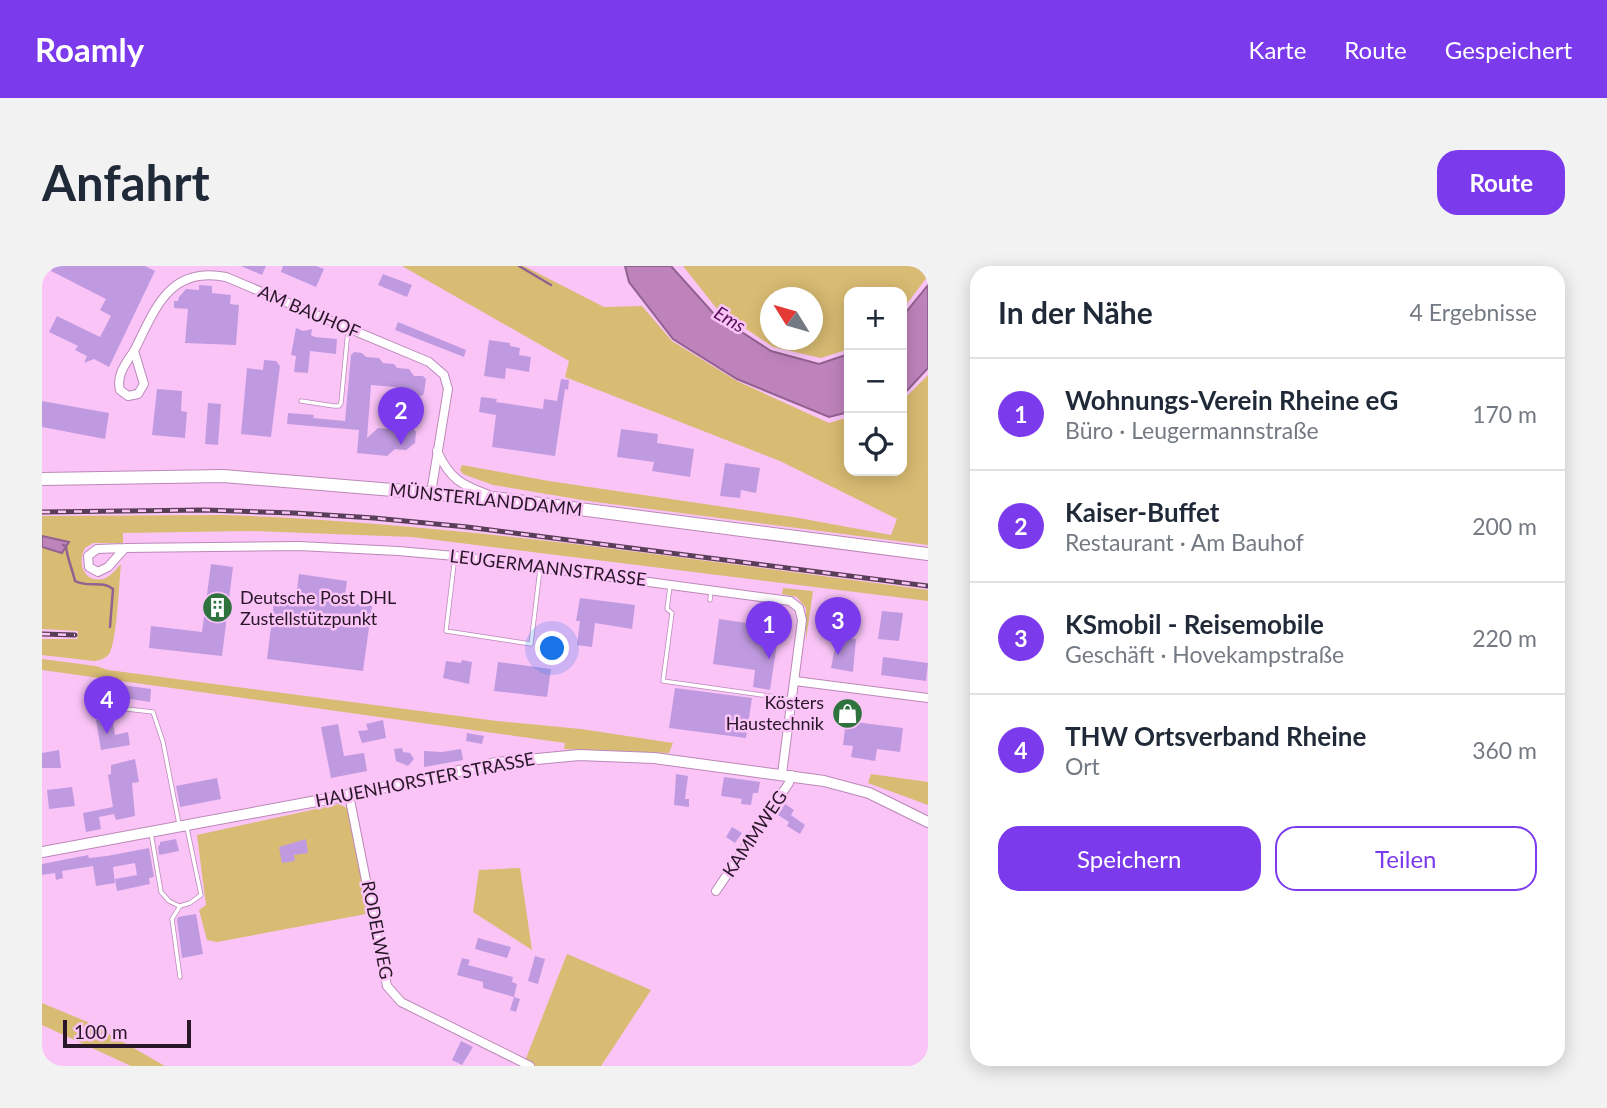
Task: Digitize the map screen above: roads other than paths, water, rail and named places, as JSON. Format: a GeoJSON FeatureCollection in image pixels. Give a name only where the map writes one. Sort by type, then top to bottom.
{"type":"FeatureCollection","features":[{"type":"Feature","properties":{"kind":"main road","name":"MÜNSTERLANDDAMM"},"geometry":{"type":"LineString","coordinates":[[42,479],[223,476],[502,499],[928,554]]}},
{"type":"Feature","properties":{"kind":"street","name":"AM BAUHOF"},"geometry":{"type":"LineString","coordinates":[[134,351],[144,384],[138,394],[128,396],[120,390],[118,382],[122,370],[165,290],[177,277],[198,270],[211,271],[429,362],[444,375],[447,396],[431,493]]}},
{"type":"Feature","properties":{"kind":"street"},"geometry":{"type":"LineString","coordinates":[[437,451],[444,468],[454,478],[469,488],[502,499]]}},
{"type":"Feature","properties":{"kind":"street","name":"LEUGERMANNSTRASSE"},"geometry":{"type":"LineString","coordinates":[[125,548],[299,546],[455,556],[780,598],[795,603],[802,620],[787,775]]}},
{"type":"Feature","properties":{"kind":"street"},"geometry":{"type":"LineString","coordinates":[[796,681],[928,698]]}},
{"type":"Feature","properties":{"kind":"street","name":"HAUENHORSTER STRASSE"},"geometry":{"type":"LineString","coordinates":[[42,852],[349,795],[496,763],[579,755],[654,758],[824,781],[869,793],[928,822]]}},
{"type":"Feature","properties":{"kind":"street","name":"KAMMWEG"},"geometry":{"type":"LineString","coordinates":[[716,891],[789,783],[787,775]]}},
{"type":"Feature","properties":{"kind":"street","name":"RODELWEG"},"geometry":{"type":"LineString","coordinates":[[349,795],[387,986],[401,1002],[530,1066]]}},
{"type":"Feature","properties":{"kind":"lane"},"geometry":{"type":"LineString","coordinates":[[301,401],[334,405],[341,403],[348,328]]}},
{"type":"Feature","properties":{"kind":"lane"},"geometry":{"type":"LineString","coordinates":[[455,556],[446,631],[531,644],[541,567]]}},
{"type":"Feature","properties":{"kind":"lane"},"geometry":{"type":"LineString","coordinates":[[671,584],[667,608],[672,613],[663,681],[793,699]]}},
{"type":"Feature","properties":{"kind":"lane"},"geometry":{"type":"LineString","coordinates":[[710,600],[711,589]]}},
{"type":"Feature","properties":{"kind":"lane"},"geometry":{"type":"LineString","coordinates":[[92,705],[153,712],[163,742],[201,895],[180,906],[172,919],[180,977]]}},
{"type":"Feature","properties":{"kind":"lane"},"geometry":{"type":"LineString","coordinates":[[150,831],[161,892],[169,901],[180,906]]}},
{"type":"Feature","properties":{"kind":"waterway"},"geometry":{"type":"LineString","coordinates":[[519,266],[551,285]]}},
{"type":"Feature","properties":{"kind":"waterway"},"geometry":{"type":"LineString","coordinates":[[63,545],[66,546],[75,581],[105,585],[113,589],[110,627]]}},
{"type":"Feature","properties":{"kind":"railway"},"geometry":{"type":"LineString","coordinates":[[42,512],[205,510],[374,518],[467,527],[928,586]]}},
{"type":"Feature","properties":{"kind":"railway"},"geometry":{"type":"LineString","coordinates":[[42,634],[75,635]]}},
{"type":"Feature","properties":{"kind":"place","name":"Kaiser-Buffet"},"geometry":{"type":"Point","coordinates":[401,445]}},
{"type":"Feature","properties":{"kind":"place","name":"Deutsche Post DHL Zustellstützpunkt"},"geometry":{"type":"Point","coordinates":[217,608]}},
{"type":"Feature","properties":{"kind":"place","name":"KSmobil - Reisemobile"},"geometry":{"type":"Point","coordinates":[838,655]}},
{"type":"Feature","properties":{"kind":"place","name":"Wohnungs-Verein Rheine eG"},"geometry":{"type":"Point","coordinates":[769,659]}},
{"type":"Feature","properties":{"kind":"place","name":"Kösters Haustechnik"},"geometry":{"type":"Point","coordinates":[847,713]}},
{"type":"Feature","properties":{"kind":"place","name":"THW Ortsverband Rheine"},"geometry":{"type":"Point","coordinates":[107,734]}},
{"type":"Feature","properties":{"kind":"water label","name":"Ems"},"geometry":{"type":"Point","coordinates":[730,319]}}]}
